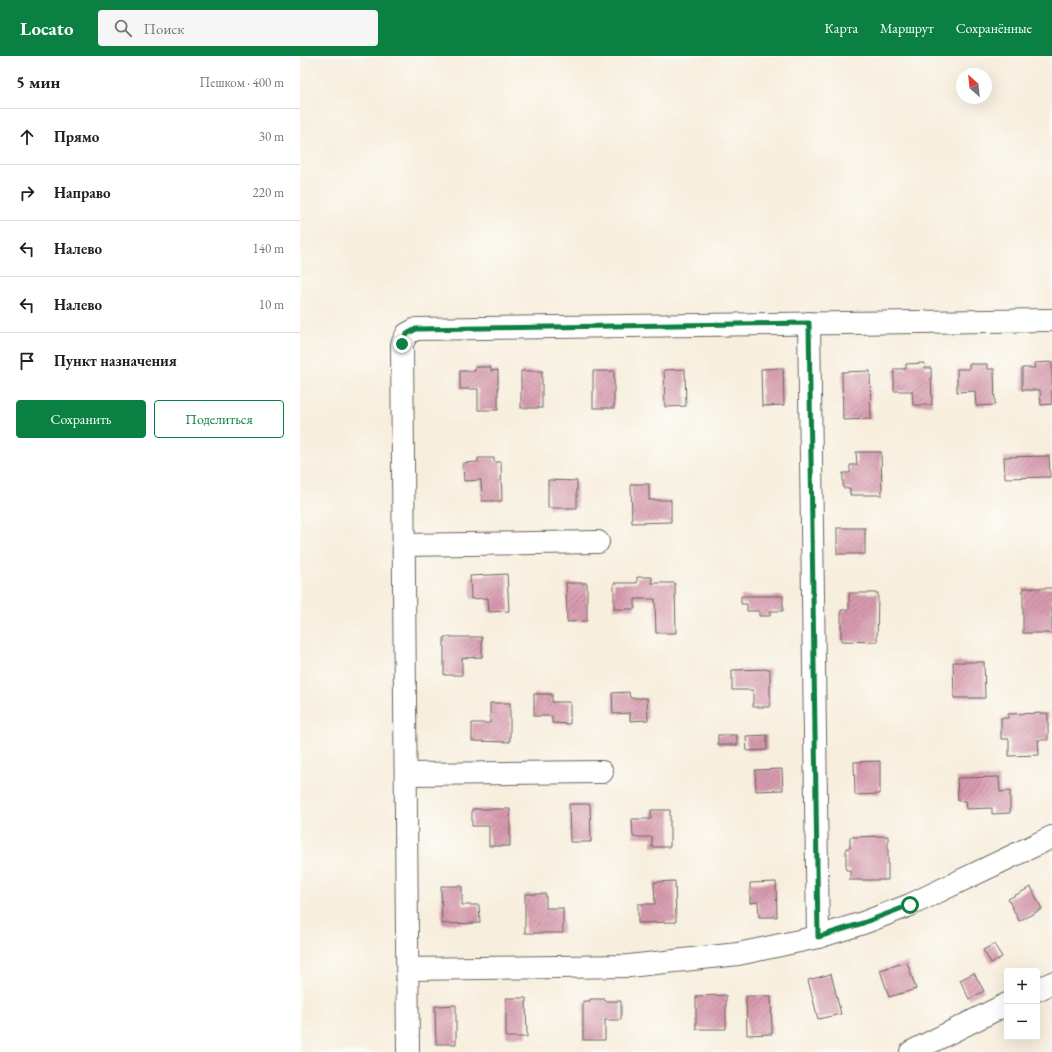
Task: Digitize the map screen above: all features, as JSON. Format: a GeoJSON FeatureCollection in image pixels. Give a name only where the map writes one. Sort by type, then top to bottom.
{"type":"FeatureCollection","features":[{"type":"Feature","properties":{"kind":"street"},"geometry":{"type":"LineString","coordinates":[[408,1052],[402,344],[407,334],[416,329],[1052,320]]}},
{"type":"Feature","properties":{"kind":"street"},"geometry":{"type":"LineString","coordinates":[[809,323],[818,937]]}},
{"type":"Feature","properties":{"kind":"street"},"geometry":{"type":"LineString","coordinates":[[404,545],[598,542]]}},
{"type":"Feature","properties":{"kind":"street"},"geometry":{"type":"LineString","coordinates":[[406,774],[602,772]]}},
{"type":"Feature","properties":{"kind":"street"},"geometry":{"type":"LineString","coordinates":[[408,969],[629,966],[738,954],[818,937],[863,923],[910,905],[1052,837]]}},
{"type":"Feature","properties":{"kind":"street"},"geometry":{"type":"LineString","coordinates":[[1040,989],[1052,983]]}},
{"type":"Feature","properties":{"kind":"street"},"geometry":{"type":"LineString","coordinates":[[911,1052],[1004,1006]]}},
{"type":"Feature","properties":{"kind":"building"},"geometry":{"type":"Polygon","coordinates":[[[1052,362],[1052,404],[1041,405],[1040,390],[1022,390],[1022,368],[1035,368],[1034,363],[1052,362]]]}},
{"type":"Feature","properties":{"kind":"building"},"geometry":{"type":"Polygon","coordinates":[[[924,363],[925,368],[931,368],[932,405],[913,405],[912,391],[894,391],[894,369],[906,369],[906,364],[924,363]]]}},
{"type":"Feature","properties":{"kind":"building"},"geometry":{"type":"Polygon","coordinates":[[[969,364],[987,364],[987,369],[994,369],[995,405],[976,406],[975,391],[957,392],[957,369],[969,369],[969,364]]]}},
{"type":"Feature","properties":{"kind":"building"},"geometry":{"type":"Polygon","coordinates":[[[475,367],[491,367],[491,371],[498,370],[498,410],[478,410],[478,389],[460,389],[460,371],[475,371],[475,367]]]}},
{"type":"Feature","properties":{"kind":"building"},"geometry":{"type":"Polygon","coordinates":[[[783,368],[784,405],[762,406],[761,369],[783,368]]]}},
{"type":"Feature","properties":{"kind":"building"},"geometry":{"type":"Polygon","coordinates":[[[685,369],[686,406],[665,407],[664,370],[685,369]]]}},
{"type":"Feature","properties":{"kind":"building"},"geometry":{"type":"Polygon","coordinates":[[[521,371],[542,371],[542,408],[521,408],[521,371]]]}},
{"type":"Feature","properties":{"kind":"building"},"geometry":{"type":"Polygon","coordinates":[[[593,371],[614,371],[614,408],[593,408],[593,371]]]}},
{"type":"Feature","properties":{"kind":"building"},"geometry":{"type":"Polygon","coordinates":[[[870,371],[871,419],[843,420],[842,372],[870,371]]]}},
{"type":"Feature","properties":{"kind":"building"},"geometry":{"type":"Polygon","coordinates":[[[856,452],[881,452],[882,495],[850,495],[850,488],[843,488],[843,473],[850,473],[850,465],[857,465],[856,452]]]}},
{"type":"Feature","properties":{"kind":"building"},"geometry":{"type":"Polygon","coordinates":[[[1049,456],[1050,477],[1005,478],[1004,457],[1049,456]]]}},
{"type":"Feature","properties":{"kind":"building"},"geometry":{"type":"Polygon","coordinates":[[[478,458],[494,458],[494,462],[501,462],[502,501],[482,501],[481,480],[464,481],[463,463],[478,462],[478,458]]]}},
{"type":"Feature","properties":{"kind":"building"},"geometry":{"type":"Polygon","coordinates":[[[548,480],[577,481],[577,508],[548,508],[548,480]]]}},
{"type":"Feature","properties":{"kind":"building"},"geometry":{"type":"Polygon","coordinates":[[[631,484],[649,484],[649,500],[671,500],[671,522],[632,523],[631,484]]]}},
{"type":"Feature","properties":{"kind":"building"},"geometry":{"type":"Polygon","coordinates":[[[837,528],[865,528],[865,554],[837,554],[837,528]]]}},
{"type":"Feature","properties":{"kind":"building"},"geometry":{"type":"Polygon","coordinates":[[[507,574],[509,611],[489,612],[488,598],[471,599],[470,576],[507,574]]]}},
{"type":"Feature","properties":{"kind":"building"},"geometry":{"type":"Polygon","coordinates":[[[637,577],[652,577],[652,583],[675,583],[676,633],[656,633],[655,599],[635,599],[635,609],[614,609],[614,583],[637,583],[637,577]]]}},
{"type":"Feature","properties":{"kind":"building"},"geometry":{"type":"Polygon","coordinates":[[[566,583],[587,583],[587,621],[567,622],[566,583]]]}},
{"type":"Feature","properties":{"kind":"building"},"geometry":{"type":"Polygon","coordinates":[[[1023,588],[1052,588],[1052,633],[1023,633],[1023,588]]]}},
{"type":"Feature","properties":{"kind":"building"},"geometry":{"type":"Polygon","coordinates":[[[849,593],[878,593],[877,642],[841,641],[841,610],[849,610],[849,593]]]}},
{"type":"Feature","properties":{"kind":"building"},"geometry":{"type":"Polygon","coordinates":[[[741,596],[783,596],[783,611],[770,611],[770,616],[759,616],[759,611],[747,611],[747,604],[741,604],[741,596]]]}},
{"type":"Feature","properties":{"kind":"building"},"geometry":{"type":"Polygon","coordinates":[[[444,637],[482,637],[482,657],[462,658],[462,675],[444,675],[444,637]]]}},
{"type":"Feature","properties":{"kind":"building"},"geometry":{"type":"Polygon","coordinates":[[[953,662],[984,662],[985,698],[954,698],[953,662]]]}},
{"type":"Feature","properties":{"kind":"building"},"geometry":{"type":"Polygon","coordinates":[[[770,669],[770,707],[753,707],[753,690],[732,690],[732,670],[770,669]]]}},
{"type":"Feature","properties":{"kind":"building"},"geometry":{"type":"Polygon","coordinates":[[[629,692],[630,698],[647,698],[648,720],[630,721],[630,713],[613,714],[612,693],[629,692]]]}},
{"type":"Feature","properties":{"kind":"building"},"geometry":{"type":"Polygon","coordinates":[[[534,694],[552,694],[552,702],[570,702],[570,724],[552,723],[552,716],[534,716],[534,694]]]}},
{"type":"Feature","properties":{"kind":"building"},"geometry":{"type":"Polygon","coordinates":[[[490,703],[510,703],[510,742],[472,741],[472,723],[490,723],[490,703]]]}},
{"type":"Feature","properties":{"kind":"building"},"geometry":{"type":"Polygon","coordinates":[[[1048,713],[1048,740],[1038,740],[1039,755],[1009,756],[1009,739],[1001,739],[1001,718],[1008,718],[1008,714],[1048,713]]]}},
{"type":"Feature","properties":{"kind":"building"},"geometry":{"type":"Polygon","coordinates":[[[718,735],[737,735],[737,745],[718,745],[718,735]]]}},
{"type":"Feature","properties":{"kind":"building"},"geometry":{"type":"Polygon","coordinates":[[[767,735],[767,750],[747,751],[746,736],[767,735]]]}},
{"type":"Feature","properties":{"kind":"building"},"geometry":{"type":"Polygon","coordinates":[[[880,761],[880,794],[855,795],[854,762],[880,761]]]}},
{"type":"Feature","properties":{"kind":"building"},"geometry":{"type":"Polygon","coordinates":[[[782,769],[783,790],[756,791],[755,770],[782,769]]]}},
{"type":"Feature","properties":{"kind":"building"},"geometry":{"type":"Polygon","coordinates":[[[999,777],[1000,792],[1010,791],[1010,813],[992,814],[992,808],[966,809],[965,801],[958,801],[957,778],[999,777]]]}},
{"type":"Feature","properties":{"kind":"building"},"geometry":{"type":"Polygon","coordinates":[[[569,804],[590,804],[591,842],[570,842],[569,804]]]}},
{"type":"Feature","properties":{"kind":"building"},"geometry":{"type":"Polygon","coordinates":[[[472,809],[510,809],[510,846],[489,846],[489,826],[472,826],[472,809]]]}},
{"type":"Feature","properties":{"kind":"building"},"geometry":{"type":"Polygon","coordinates":[[[651,810],[670,810],[670,847],[652,847],[652,837],[633,837],[632,819],[651,819],[651,810]]]}},
{"type":"Feature","properties":{"kind":"building"},"geometry":{"type":"Polygon","coordinates":[[[888,836],[888,880],[850,880],[850,870],[846,870],[846,848],[850,848],[850,837],[888,836]]]}},
{"type":"Feature","properties":{"kind":"building"},"geometry":{"type":"Polygon","coordinates":[[[675,881],[676,922],[638,923],[638,904],[655,904],[654,882],[675,881]]]}},
{"type":"Feature","properties":{"kind":"building"},"geometry":{"type":"Polygon","coordinates":[[[776,882],[777,917],[759,917],[758,902],[750,903],[750,883],[776,882]]]}},
{"type":"Feature","properties":{"kind":"building"},"geometry":{"type":"Polygon","coordinates":[[[441,886],[462,886],[462,905],[479,905],[480,923],[442,924],[441,886]]]}},
{"type":"Feature","properties":{"kind":"building"},"geometry":{"type":"Polygon","coordinates":[[[1031,887],[1042,909],[1019,921],[1008,899],[1031,887]]]}},
{"type":"Feature","properties":{"kind":"building"},"geometry":{"type":"Polygon","coordinates":[[[525,894],[546,894],[546,908],[563,908],[563,933],[525,933],[525,894]]]}},
{"type":"Feature","properties":{"kind":"building"},"geometry":{"type":"Polygon","coordinates":[[[994,944],[1002,957],[991,963],[983,950],[994,944]]]}},
{"type":"Feature","properties":{"kind":"building"},"geometry":{"type":"Polygon","coordinates":[[[907,962],[916,989],[889,997],[880,970],[907,962]]]}},
{"type":"Feature","properties":{"kind":"building"},"geometry":{"type":"Polygon","coordinates":[[[974,973],[984,991],[969,999],[960,980],[974,973]]]}},
{"type":"Feature","properties":{"kind":"building"},"geometry":{"type":"Polygon","coordinates":[[[831,974],[841,1014],[818,1019],[808,980],[831,974]]]}},
{"type":"Feature","properties":{"kind":"building"},"geometry":{"type":"Polygon","coordinates":[[[726,995],[726,1029],[696,1029],[696,996],[726,995]]]}},
{"type":"Feature","properties":{"kind":"building"},"geometry":{"type":"Polygon","coordinates":[[[746,996],[771,996],[772,1034],[747,1035],[746,996]]]}},
{"type":"Feature","properties":{"kind":"building"},"geometry":{"type":"Polygon","coordinates":[[[506,998],[526,998],[527,1037],[506,1037],[506,998]]]}},
{"type":"Feature","properties":{"kind":"building"},"geometry":{"type":"Polygon","coordinates":[[[590,999],[621,1001],[621,1020],[605,1020],[605,1040],[583,1040],[583,1001],[590,1001],[590,999]]]}},
{"type":"Feature","properties":{"kind":"building"},"geometry":{"type":"Polygon","coordinates":[[[456,1005],[456,1044],[436,1044],[435,1006],[456,1005]]]}},
{"type":"Feature","properties":{"kind":"route"},"geometry":{"type":"LineString","coordinates":[[402,344],[407,334],[416,329],[809,323],[818,937],[863,923],[910,905]]}}]}
